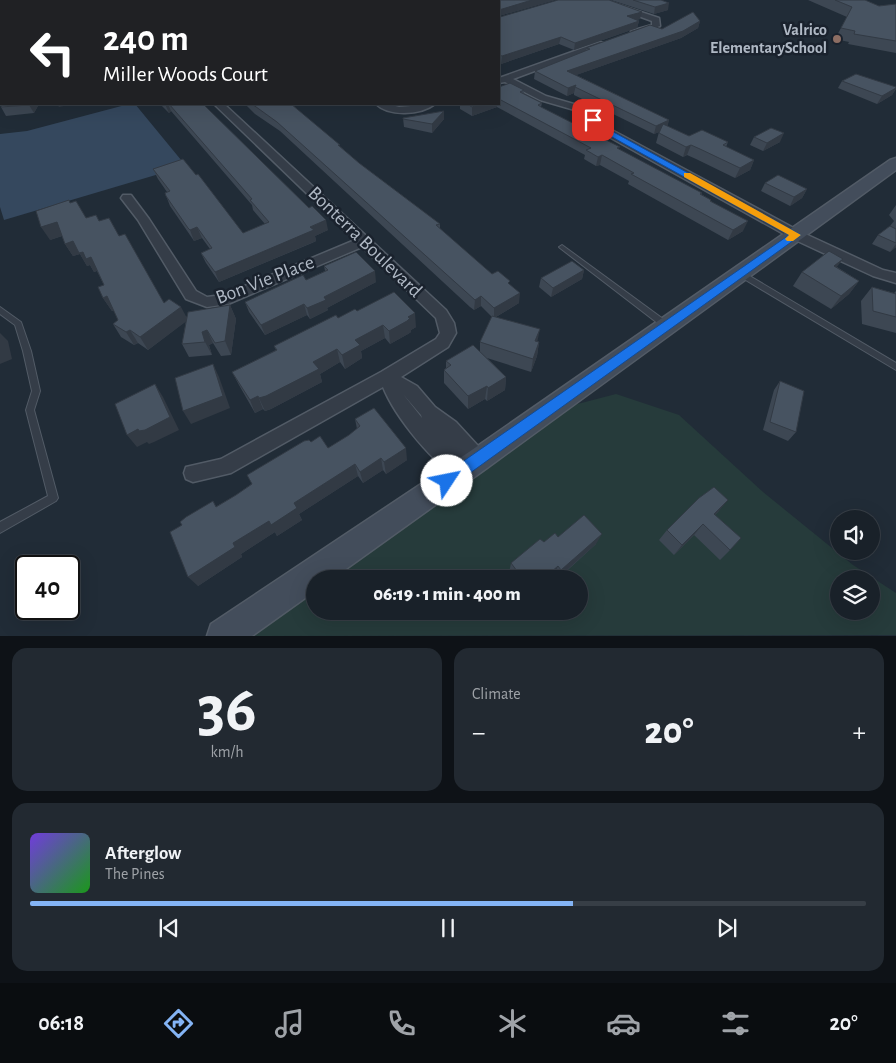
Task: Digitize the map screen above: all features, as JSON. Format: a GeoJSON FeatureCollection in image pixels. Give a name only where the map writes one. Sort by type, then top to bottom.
{"type":"FeatureCollection","features":[{"type":"Feature","properties":{"kind":"street"},"geometry":{"type":"LineString","coordinates":[[598,0],[656,20],[656,26],[628,36]]}},
{"type":"Feature","properties":{"kind":"street"},"geometry":{"type":"LineString","coordinates":[[502,80],[609,42]]}},
{"type":"Feature","properties":{"kind":"street"},"geometry":{"type":"LineString","coordinates":[[502,80],[543,98],[580,109],[606,131],[796,235],[878,273],[896,278]]}},
{"type":"Feature","properties":{"kind":"street","name":"Bonterra Boulevard"},"geometry":{"type":"LineString","coordinates":[[193,473],[224,467],[387,377],[442,343],[448,333],[446,323],[441,314],[220,105]]}},
{"type":"Feature","properties":{"kind":"street"},"geometry":{"type":"LineString","coordinates":[[383,105],[389,109],[412,110],[427,105]]}},
{"type":"Feature","properties":{"kind":"street"},"geometry":{"type":"LineString","coordinates":[[223,636],[471,465],[896,163]]}},
{"type":"Feature","properties":{"kind":"street","name":"Bon Vie Place"},"geometry":{"type":"LineString","coordinates":[[127,198],[191,295],[201,302],[216,302],[235,296],[363,241]]}},
{"type":"Feature","properties":{"kind":"street"},"geometry":{"type":"LineString","coordinates":[[387,377],[411,391],[429,412],[433,426],[453,451],[471,465]]}},
{"type":"Feature","properties":{"kind":"street"},"geometry":{"type":"LineString","coordinates":[[387,377],[396,399],[442,454],[471,465]]}},
{"type":"Feature","properties":{"kind":"lane"},"geometry":{"type":"LineString","coordinates":[[562,247],[667,326]]}},
{"type":"Feature","properties":{"kind":"lane"},"geometry":{"type":"LineString","coordinates":[[741,274],[896,367]]}},
{"type":"Feature","properties":{"kind":"lane"},"geometry":{"type":"LineString","coordinates":[[0,310],[18,324],[27,351],[36,391],[30,410],[53,498],[0,528]]}},
{"type":"Feature","properties":{"kind":"green space"},"geometry":{"type":"Polygon","coordinates":[[[616,394],[679,415],[763,492],[830,546],[830,560],[847,560],[861,570],[830,570],[830,620],[880,620],[880,583],[896,593],[896,635],[242,636],[306,590],[306,620],[588,620],[588,570],[336,570],[566,407],[616,394]]]}},
{"type":"Feature","properties":{"kind":"water"},"geometry":{"type":"Polygon","coordinates":[[[125,105],[136,105],[186,166],[4,220],[0,207],[0,134],[27,131],[125,105]]]}},
{"type":"Feature","properties":{"kind":"building"},"geometry":{"type":"Polygon","coordinates":[[[500,0],[532,0],[500,10],[500,0]]]}},
{"type":"Feature","properties":{"kind":"building"},"geometry":{"type":"Polygon","coordinates":[[[558,0],[609,0],[642,12],[627,16],[639,21],[575,43],[561,37],[502,56],[500,55],[500,17],[558,0]]]}},
{"type":"Feature","properties":{"kind":"building"},"geometry":{"type":"Polygon","coordinates":[[[633,0],[661,0],[669,3],[655,7],[633,0]]]}},
{"type":"Feature","properties":{"kind":"building"},"geometry":{"type":"Polygon","coordinates":[[[835,0],[865,0],[879,6],[896,4],[896,41],[854,34],[855,31],[841,28],[852,7],[835,0]]]}},
{"type":"Feature","properties":{"kind":"building"},"geometry":{"type":"Polygon","coordinates":[[[693,12],[700,21],[683,31],[567,71],[669,120],[656,126],[575,87],[576,85],[568,88],[535,71],[590,49],[586,48],[650,25],[662,29],[693,12]]]}},
{"type":"Feature","properties":{"kind":"building"},"geometry":{"type":"Polygon","coordinates":[[[856,74],[896,88],[882,96],[842,81],[856,74]]]}},
{"type":"Feature","properties":{"kind":"building"},"geometry":{"type":"Polygon","coordinates":[[[510,83],[524,90],[520,92],[542,103],[538,105],[541,107],[620,147],[617,148],[702,193],[700,194],[710,201],[748,221],[733,230],[631,174],[634,173],[602,155],[598,157],[586,150],[591,148],[500,100],[500,87],[510,83]]]}},
{"type":"Feature","properties":{"kind":"building"},"geometry":{"type":"Polygon","coordinates":[[[2,105],[29,105],[1,107],[2,105]]]}},
{"type":"Feature","properties":{"kind":"building"},"geometry":{"type":"Polygon","coordinates":[[[170,105],[204,105],[309,208],[312,206],[326,220],[310,227],[314,230],[215,272],[201,253],[212,248],[197,227],[190,230],[188,228],[166,196],[165,193],[170,191],[153,169],[183,159],[196,175],[198,174],[243,233],[269,222],[250,200],[252,199],[170,105]]]}},
{"type":"Feature","properties":{"kind":"building"},"geometry":{"type":"Polygon","coordinates":[[[253,105],[292,105],[359,163],[440,224],[436,225],[492,274],[498,271],[520,293],[494,308],[481,296],[475,300],[277,122],[253,105]]]}},
{"type":"Feature","properties":{"kind":"building"},"geometry":{"type":"Polygon","coordinates":[[[444,111],[432,124],[403,119],[403,118],[444,111]]]}},
{"type":"Feature","properties":{"kind":"building"},"geometry":{"type":"Polygon","coordinates":[[[663,124],[689,136],[702,130],[728,142],[723,145],[754,160],[740,168],[691,145],[686,147],[659,133],[663,124]]]}},
{"type":"Feature","properties":{"kind":"building"},"geometry":{"type":"Polygon","coordinates":[[[771,128],[784,133],[767,143],[754,137],[771,128]]]}},
{"type":"Feature","properties":{"kind":"building"},"geometry":{"type":"Polygon","coordinates":[[[778,175],[807,189],[794,197],[765,183],[778,175]]]}},
{"type":"Feature","properties":{"kind":"building"},"geometry":{"type":"Polygon","coordinates":[[[69,200],[70,203],[76,201],[86,218],[96,215],[99,221],[109,218],[119,236],[125,234],[164,303],[169,299],[181,307],[140,337],[130,330],[126,332],[113,324],[118,320],[107,296],[103,298],[98,287],[104,285],[91,257],[86,259],[83,252],[79,253],[73,241],[65,244],[57,222],[41,227],[36,211],[69,200]]]}},
{"type":"Feature","properties":{"kind":"building"},"geometry":{"type":"Polygon","coordinates":[[[890,226],[896,229],[896,243],[878,235],[890,226]]]}},
{"type":"Feature","properties":{"kind":"building"},"geometry":{"type":"Polygon","coordinates":[[[829,251],[843,259],[834,266],[859,281],[841,296],[802,272],[829,251]]]}},
{"type":"Feature","properties":{"kind":"building"},"geometry":{"type":"Polygon","coordinates":[[[356,252],[375,271],[324,297],[326,300],[307,308],[304,304],[261,325],[245,302],[303,275],[306,280],[328,270],[324,266],[356,252]]]}},
{"type":"Feature","properties":{"kind":"building"},"geometry":{"type":"Polygon","coordinates":[[[572,261],[584,270],[553,288],[541,278],[572,261]]]}},
{"type":"Feature","properties":{"kind":"building"},"geometry":{"type":"Polygon","coordinates":[[[872,287],[896,294],[896,317],[873,311],[872,287]]]}},
{"type":"Feature","properties":{"kind":"building"},"geometry":{"type":"Polygon","coordinates":[[[394,292],[415,313],[408,317],[410,318],[407,321],[389,331],[383,325],[355,340],[360,345],[342,355],[337,349],[313,362],[319,369],[266,396],[259,398],[258,396],[250,400],[232,372],[277,350],[274,346],[336,315],[338,318],[355,309],[357,311],[394,292]]]}},
{"type":"Feature","properties":{"kind":"building"},"geometry":{"type":"Polygon","coordinates":[[[230,305],[225,341],[215,343],[207,330],[202,332],[205,342],[182,344],[188,312],[230,305]]]}},
{"type":"Feature","properties":{"kind":"building"},"geometry":{"type":"Polygon","coordinates":[[[492,316],[540,329],[535,341],[539,342],[533,359],[480,342],[492,316]]]}},
{"type":"Feature","properties":{"kind":"building"},"geometry":{"type":"Polygon","coordinates":[[[473,345],[506,377],[488,388],[487,386],[468,396],[444,370],[451,365],[446,361],[473,345]]]}},
{"type":"Feature","properties":{"kind":"building"},"geometry":{"type":"Polygon","coordinates":[[[213,364],[223,396],[183,411],[175,378],[213,364]]]}},
{"type":"Feature","properties":{"kind":"building"},"geometry":{"type":"Polygon","coordinates":[[[780,381],[804,391],[796,432],[770,422],[780,381]]]}},
{"type":"Feature","properties":{"kind":"building"},"geometry":{"type":"Polygon","coordinates":[[[155,384],[170,417],[145,430],[139,431],[138,429],[127,435],[115,404],[155,384]]]}},
{"type":"Feature","properties":{"kind":"building"},"geometry":{"type":"Polygon","coordinates":[[[374,408],[406,448],[384,462],[381,458],[360,472],[355,464],[294,503],[297,508],[271,525],[269,521],[233,543],[235,547],[188,577],[170,532],[182,525],[180,522],[213,501],[216,507],[236,495],[252,484],[247,475],[304,441],[309,440],[311,442],[320,436],[328,448],[360,426],[355,419],[374,408]]]}},
{"type":"Feature","properties":{"kind":"building"},"geometry":{"type":"Polygon","coordinates":[[[714,487],[728,500],[714,514],[741,538],[730,550],[703,524],[682,545],[667,530],[699,498],[714,487]]]}},
{"type":"Feature","properties":{"kind":"building"},"geometry":{"type":"Polygon","coordinates":[[[584,515],[602,534],[561,570],[558,566],[553,570],[516,570],[511,563],[540,539],[544,542],[555,533],[558,537],[584,515]]]}},
{"type":"Feature","properties":{"kind":"slow traffic"},"geometry":{"type":"LineString","coordinates":[[687,175],[796,235],[790,239]]}},
{"type":"Feature","properties":{"kind":"place","name":"Valrico ElementarySchool"},"geometry":{"type":"Point","coordinates":[837,39]}},
{"type":"Feature","properties":{"kind":"route"},"geometry":{"type":"LineString","coordinates":[[447,481],[796,235],[606,131],[593,120]]}}]}
